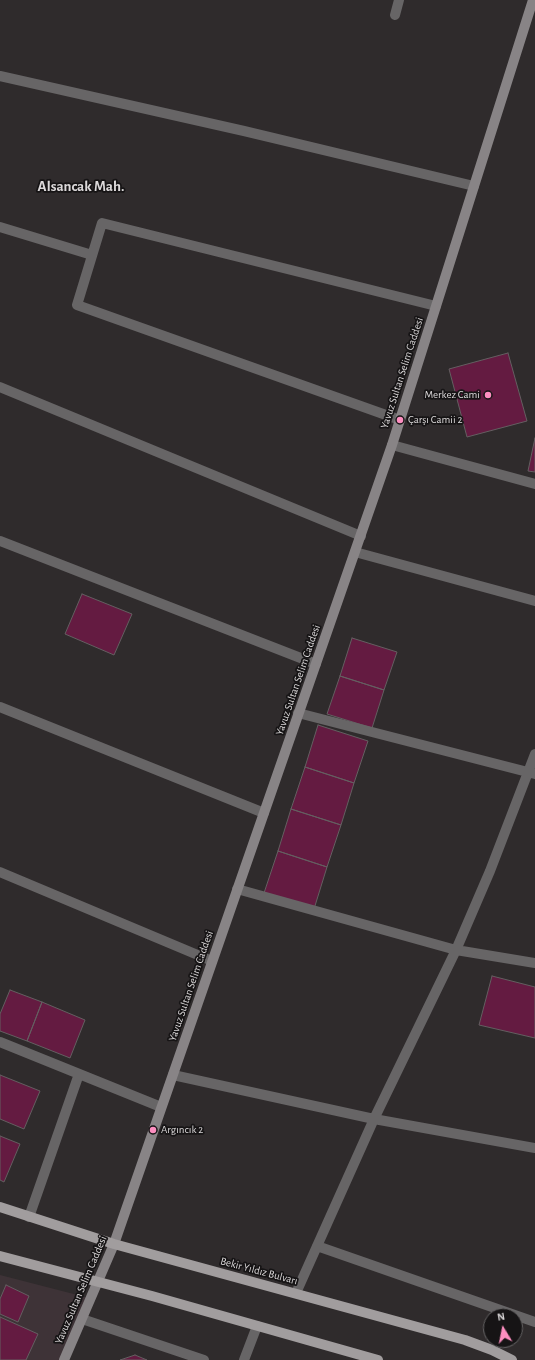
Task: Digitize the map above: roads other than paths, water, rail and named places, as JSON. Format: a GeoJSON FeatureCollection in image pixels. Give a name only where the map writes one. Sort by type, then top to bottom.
{"type":"FeatureCollection","features":[{"type":"Feature","properties":{"kind":"main road","name":"Yavuz Sultan Selim Caddesi"},"geometry":{"type":"LineString","coordinates":[[64,1360],[114,1244],[361,536],[392,445],[533,0]]}},
{"type":"Feature","properties":{"kind":"main road","name":"Bekir Yıldız Bulvarı"},"geometry":{"type":"LineString","coordinates":[[0,1207],[114,1244],[465,1340],[492,1350],[512,1360]]}},
{"type":"Feature","properties":{"kind":"main road"},"geometry":{"type":"LineString","coordinates":[[0,1256],[378,1360]]}},
{"type":"Feature","properties":{"kind":"street"},"geometry":{"type":"LineString","coordinates":[[395,14],[399,0]]}},
{"type":"Feature","properties":{"kind":"street"},"geometry":{"type":"LineString","coordinates":[[0,76],[244,131],[474,186]]}},
{"type":"Feature","properties":{"kind":"street"},"geometry":{"type":"LineString","coordinates":[[400,420],[77,305],[102,223],[436,306]]}},
{"type":"Feature","properties":{"kind":"street"},"geometry":{"type":"LineString","coordinates":[[0,227],[92,255]]}},
{"type":"Feature","properties":{"kind":"street"},"geometry":{"type":"LineString","coordinates":[[0,387],[361,536]]}},
{"type":"Feature","properties":{"kind":"street"},"geometry":{"type":"LineString","coordinates":[[392,445],[535,484]]}},
{"type":"Feature","properties":{"kind":"street"},"geometry":{"type":"LineString","coordinates":[[0,540],[316,664]]}},
{"type":"Feature","properties":{"kind":"street"},"geometry":{"type":"LineString","coordinates":[[355,552],[535,601]]}},
{"type":"Feature","properties":{"kind":"street"},"geometry":{"type":"LineString","coordinates":[[0,707],[264,814]]}},
{"type":"Feature","properties":{"kind":"street"},"geometry":{"type":"LineString","coordinates":[[298,713],[532,773]]}},
{"type":"Feature","properties":{"kind":"street"},"geometry":{"type":"LineString","coordinates":[[296,1293],[374,1119],[456,950],[532,773],[535,754]]}},
{"type":"Feature","properties":{"kind":"street"},"geometry":{"type":"LineString","coordinates":[[0,872],[212,961]]}},
{"type":"Feature","properties":{"kind":"street"},"geometry":{"type":"LineString","coordinates":[[237,889],[456,950],[535,963]]}},
{"type":"Feature","properties":{"kind":"street"},"geometry":{"type":"LineString","coordinates":[[0,1042],[162,1107]]}},
{"type":"Feature","properties":{"kind":"street"},"geometry":{"type":"LineString","coordinates":[[29,1217],[79,1074]]}},
{"type":"Feature","properties":{"kind":"street"},"geometry":{"type":"LineString","coordinates":[[172,1075],[374,1119],[535,1148]]}},
{"type":"Feature","properties":{"kind":"street"},"geometry":{"type":"LineString","coordinates":[[317,1246],[535,1322]]}},
{"type":"Feature","properties":{"kind":"street"},"geometry":{"type":"LineString","coordinates":[[82,1319],[204,1360]]}},
{"type":"Feature","properties":{"kind":"street"},"geometry":{"type":"LineString","coordinates":[[244,1360],[257,1326]]}},
{"type":"Feature","properties":{"kind":"place","name":"Merkez Cami"},"geometry":{"type":"Point","coordinates":[488,395]}},
{"type":"Feature","properties":{"kind":"place","name":"Çarşı Camii 2"},"geometry":{"type":"Point","coordinates":[400,420]}},
{"type":"Feature","properties":{"kind":"place","name":"Argıncık 2"},"geometry":{"type":"Point","coordinates":[153,1130]}},
{"type":"Feature","properties":{"kind":"district","name":"Alsancak Mah."},"geometry":{"type":"Point","coordinates":[81,186]}}]}
